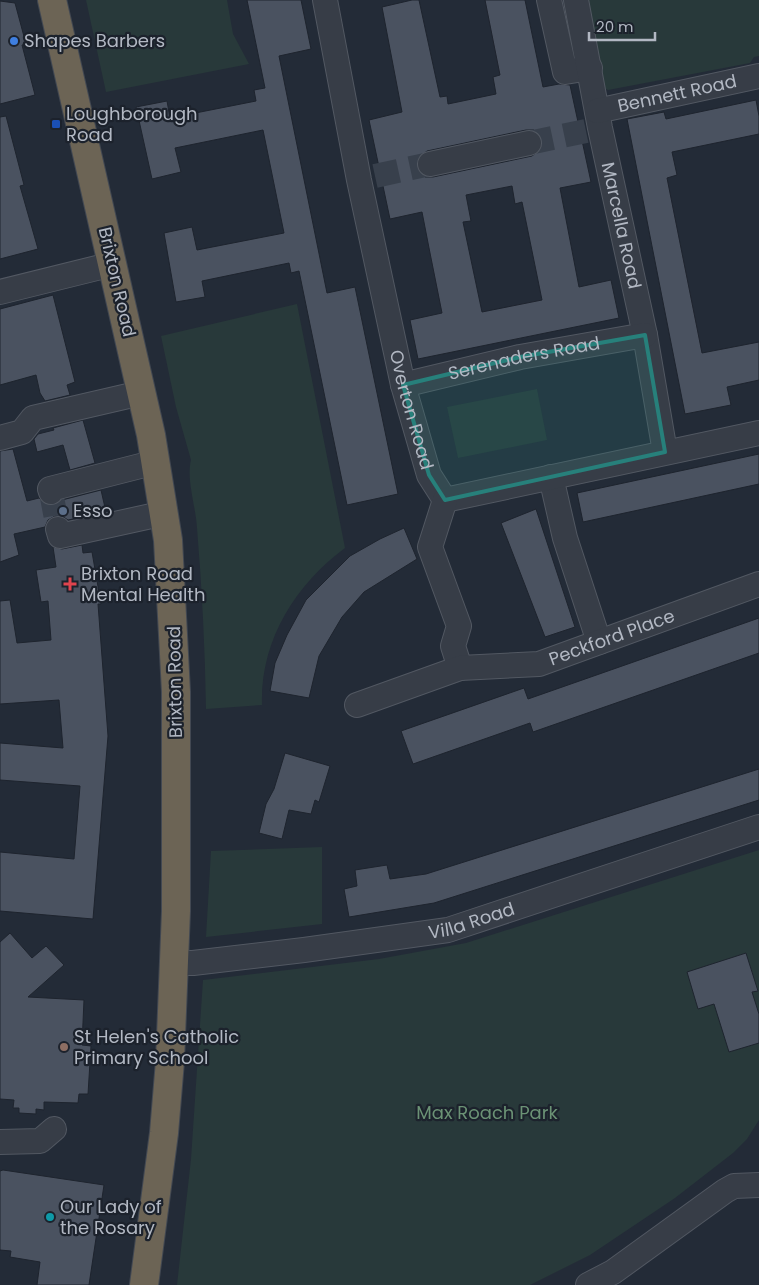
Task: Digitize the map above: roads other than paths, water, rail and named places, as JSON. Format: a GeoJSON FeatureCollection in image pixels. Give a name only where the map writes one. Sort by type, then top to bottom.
{"type":"FeatureCollection","features":[{"type":"Feature","properties":{"kind":"highway","name":"Brixton Road"},"geometry":{"type":"LineString","coordinates":[[52,0],[113,264],[156,462],[165,513],[173,608],[176,692],[176,911],[174,963],[164,1133],[144,1285]]}},
{"type":"Feature","properties":{"kind":"street","name":"Overton Road"},"geometry":{"type":"LineString","coordinates":[[325,0],[367,178],[403,385],[428,475],[445,500]]}},
{"type":"Feature","properties":{"kind":"street"},"geometry":{"type":"LineString","coordinates":[[549,0],[564,72],[590,68]]}},
{"type":"Feature","properties":{"kind":"street","name":"Marcella Road"},"geometry":{"type":"LineString","coordinates":[[576,0],[590,68],[594,123],[645,335],[665,452]]}},
{"type":"Feature","properties":{"kind":"street","name":"Bennett Road"},"geometry":{"type":"LineString","coordinates":[[594,123],[759,76]]}},
{"type":"Feature","properties":{"kind":"street"},"geometry":{"type":"LineString","coordinates":[[430,164],[529,143]]}},
{"type":"Feature","properties":{"kind":"street"},"geometry":{"type":"LineString","coordinates":[[0,292],[113,264]]}},
{"type":"Feature","properties":{"kind":"street","name":"Serenaders Road"},"geometry":{"type":"LineString","coordinates":[[403,385],[520,357],[645,335]]}},
{"type":"Feature","properties":{"kind":"street"},"geometry":{"type":"LineString","coordinates":[[0,438],[22,432],[33,418],[142,393]]}},
{"type":"Feature","properties":{"kind":"street"},"geometry":{"type":"LineString","coordinates":[[460,668],[453,646],[459,626],[430,547],[445,500],[759,433]]}},
{"type":"Feature","properties":{"kind":"street"},"geometry":{"type":"LineString","coordinates":[[51,492],[50,489],[156,462]]}},
{"type":"Feature","properties":{"kind":"street"},"geometry":{"type":"LineString","coordinates":[[551,477],[565,538],[599,642]]}},
{"type":"Feature","properties":{"kind":"street"},"geometry":{"type":"LineString","coordinates":[[58,529],[60,536],[165,513]]}},
{"type":"Feature","properties":{"kind":"street","name":"Peckford Place"},"geometry":{"type":"LineString","coordinates":[[357,705],[460,668],[538,664],[759,584]]}},
{"type":"Feature","properties":{"kind":"street","name":"Villa Road"},"geometry":{"type":"LineString","coordinates":[[174,963],[193,963],[304,950],[448,930],[759,827]]}},
{"type":"Feature","properties":{"kind":"street"},"geometry":{"type":"LineString","coordinates":[[0,1142],[40,1141],[54,1129]]}},
{"type":"Feature","properties":{"kind":"street"},"geometry":{"type":"LineString","coordinates":[[588,1285],[614,1272],[725,1191],[734,1186],[759,1185]]}},
{"type":"Feature","properties":{"kind":"tunnel"},"geometry":{"type":"LineString","coordinates":[[529,143],[586,131]]}},
{"type":"Feature","properties":{"kind":"tunnel"},"geometry":{"type":"LineString","coordinates":[[375,176],[430,164]]}},
{"type":"Feature","properties":{"kind":"tunnel"},"geometry":{"type":"LineString","coordinates":[[51,492],[58,529]]}},
{"type":"Feature","properties":{"kind":"place","name":"Shapes Barbers"},"geometry":{"type":"Point","coordinates":[14,41]}},
{"type":"Feature","properties":{"kind":"place","name":"Loughborough Road"},"geometry":{"type":"Point","coordinates":[56,124]}},
{"type":"Feature","properties":{"kind":"place","name":"Esso"},"geometry":{"type":"Point","coordinates":[63,511]}},
{"type":"Feature","properties":{"kind":"place","name":"Brixton Road Mental Health"},"geometry":{"type":"Point","coordinates":[70,584]}},
{"type":"Feature","properties":{"kind":"place","name":"St Helen's Catholic Primary School"},"geometry":{"type":"Point","coordinates":[64,1047]}},
{"type":"Feature","properties":{"kind":"place","name":"Our Lady of the Rosary"},"geometry":{"type":"Point","coordinates":[50,1217]}},
{"type":"Feature","properties":{"kind":"park label","name":"Max Roach Park"},"geometry":{"type":"Point","coordinates":[487,1113]}}]}
